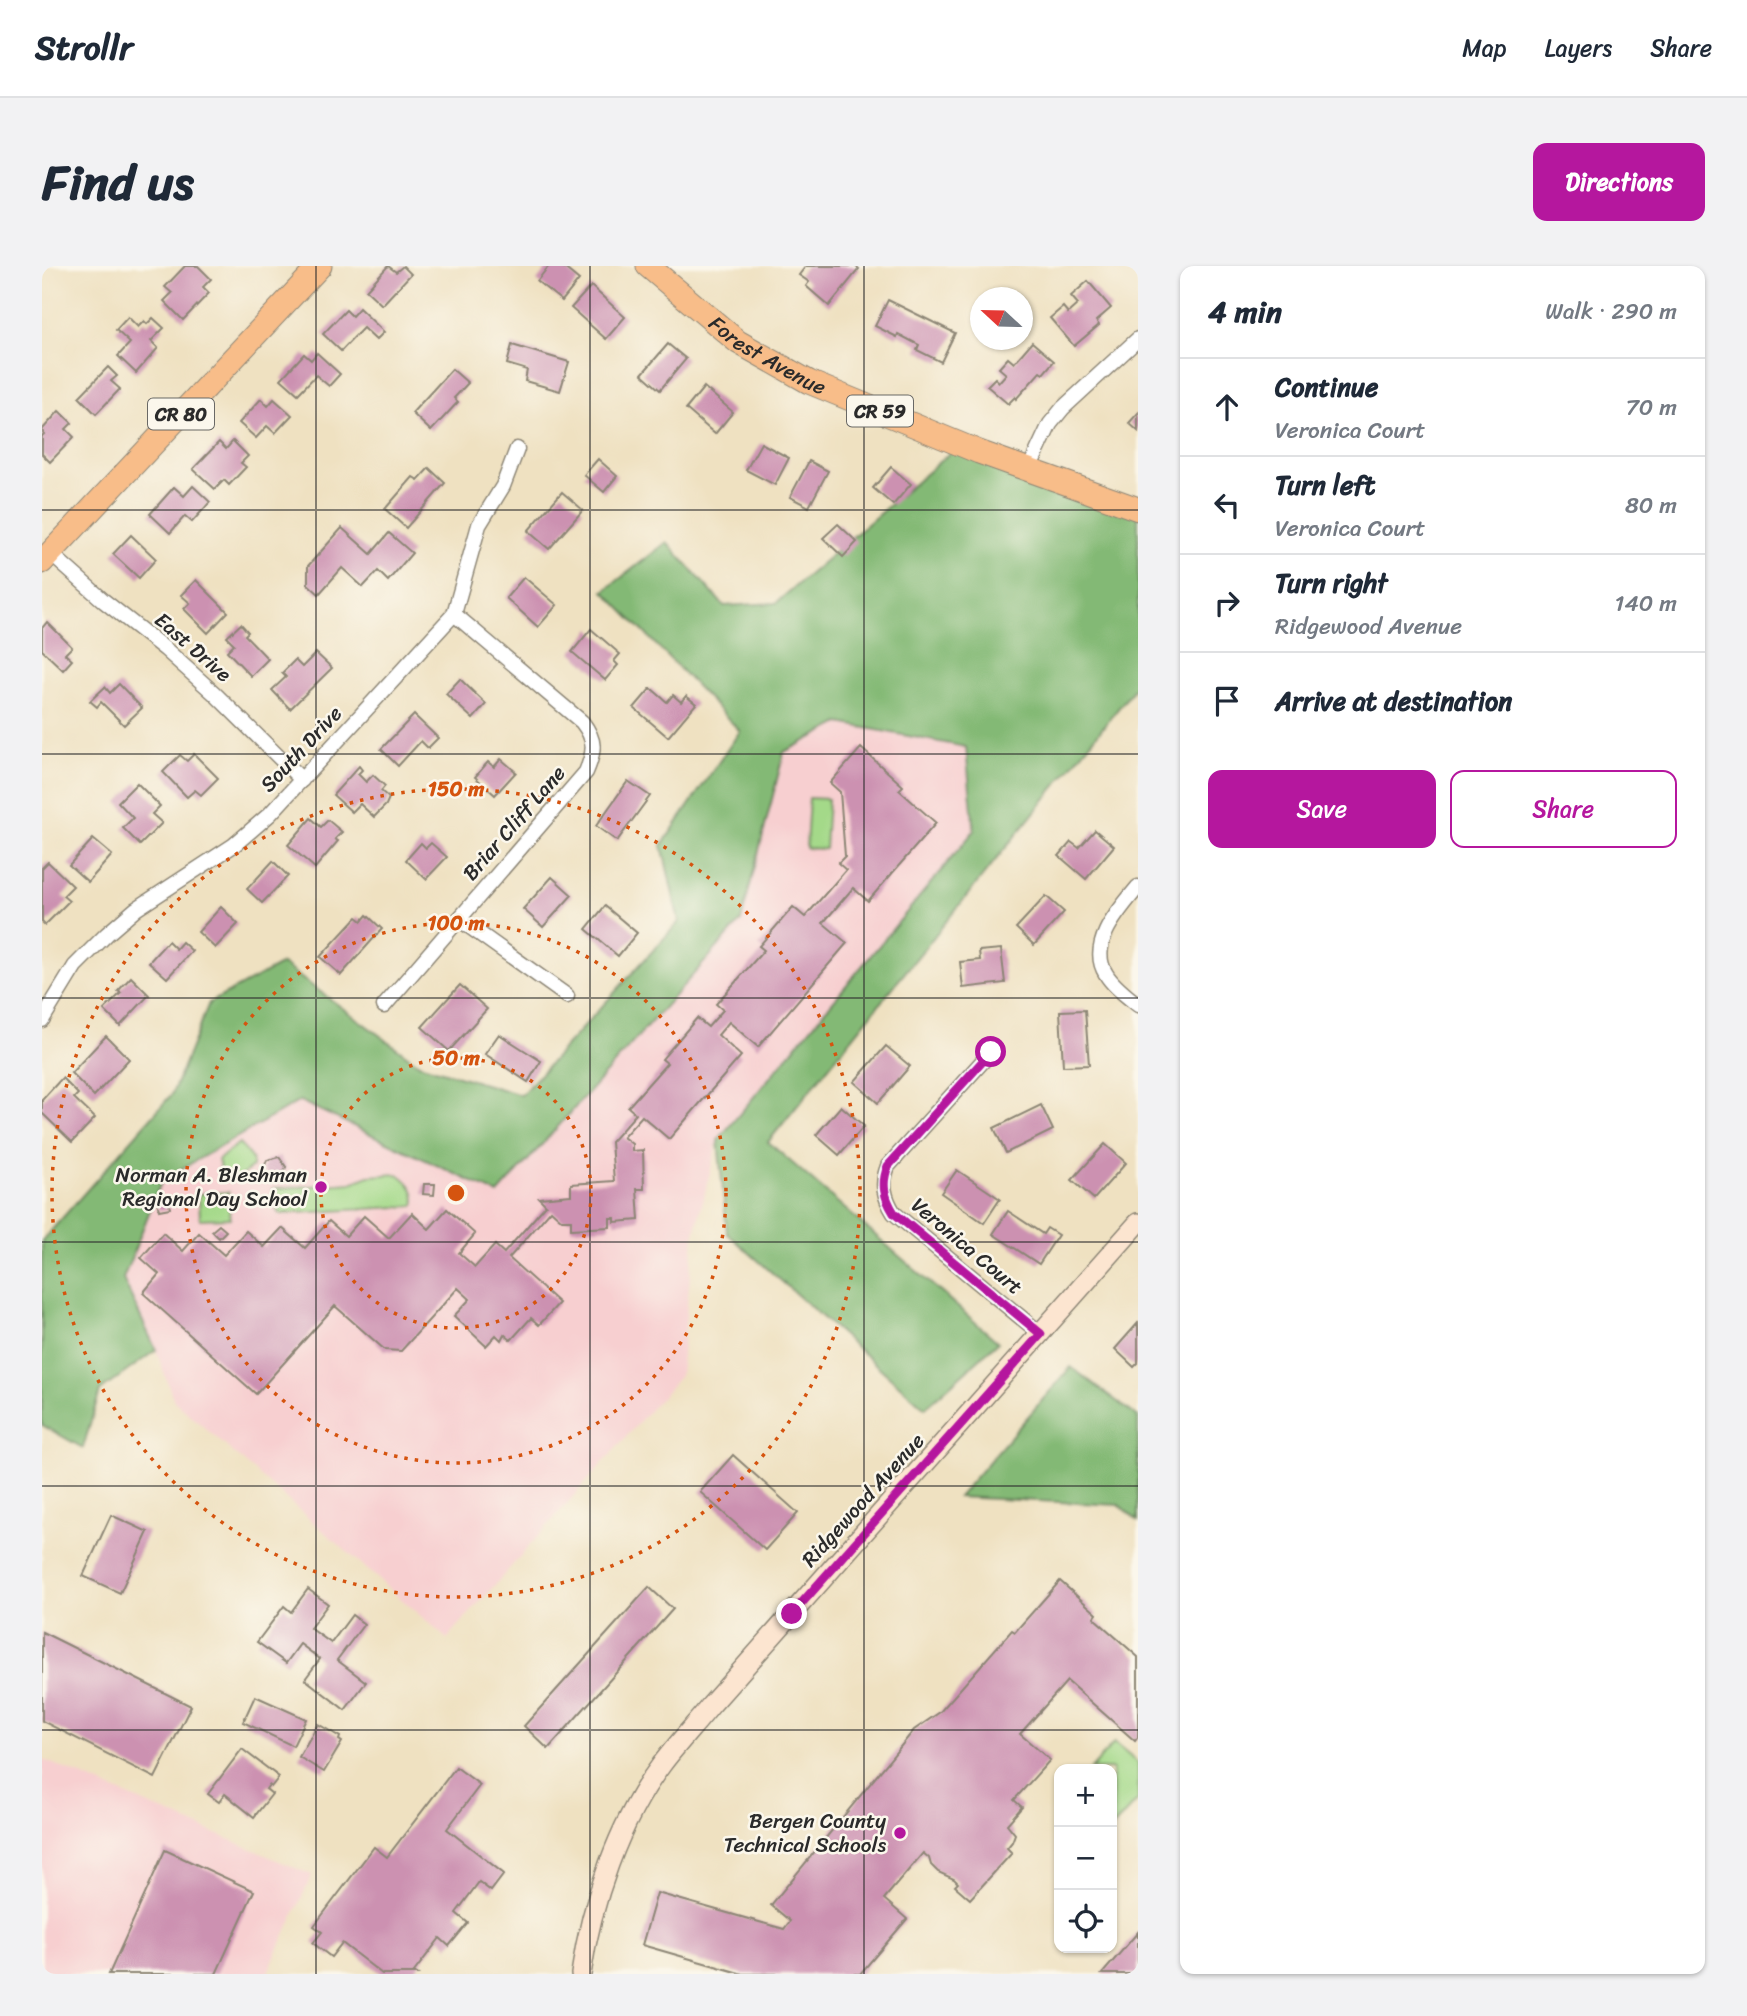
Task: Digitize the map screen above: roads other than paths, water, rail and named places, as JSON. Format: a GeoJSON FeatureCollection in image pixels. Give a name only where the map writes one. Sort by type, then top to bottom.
{"type":"FeatureCollection","features":[{"type":"Feature","properties":{"kind":"main road","name":"CR 80"},"geometry":{"type":"LineString","coordinates":[[46,558],[320,266]]}},
{"type":"Feature","properties":{"kind":"main road","name":"Forest Avenue"},"geometry":{"type":"LineString","coordinates":[[648,266],[738,342],[809,382],[1028,471],[1138,509]]}},
{"type":"Feature","properties":{"kind":"street"},"geometry":{"type":"LineString","coordinates":[[1028,471],[1050,424],[1063,408],[1138,339]]}},
{"type":"Feature","properties":{"kind":"street","name":"South Drive"},"geometry":{"type":"LineString","coordinates":[[42,1020],[75,966],[107,934],[136,909],[234,845],[270,814],[454,614],[479,525],[503,486],[517,449]]}},
{"type":"Feature","properties":{"kind":"street","name":"East Drive"},"geometry":{"type":"LineString","coordinates":[[46,558],[165,649],[302,780]]}},
{"type":"Feature","properties":{"kind":"street","name":"Briar Cliff Lane"},"geometry":{"type":"LineString","coordinates":[[384,1006],[586,772],[592,758],[593,743],[590,732],[582,722],[454,614]]}},
{"type":"Feature","properties":{"kind":"street"},"geometry":{"type":"LineString","coordinates":[[1138,887],[1113,919],[1103,937],[1100,954],[1105,974],[1138,1005]]}},
{"type":"Feature","properties":{"kind":"street"},"geometry":{"type":"LineString","coordinates":[[459,919],[567,996]]}},
{"type":"Feature","properties":{"kind":"street","name":"Veronica Court"},"geometry":{"type":"LineString","coordinates":[[991,1052],[888,1166],[883,1190],[894,1213],[1041,1334]]}},
{"type":"Feature","properties":{"kind":"street","name":"Ridgewood Avenue"},"geometry":{"type":"LineString","coordinates":[[582,1974],[585,1949],[598,1898],[636,1804],[661,1765],[711,1705],[1138,1223]]}},
{"type":"Feature","properties":{"kind":"place","name":"Norman A. Bleshman Regional Day School"},"geometry":{"type":"Point","coordinates":[321,1187]}},
{"type":"Feature","properties":{"kind":"place","name":"Bergen County Technical Schools"},"geometry":{"type":"Point","coordinates":[900,1833]}}]}
